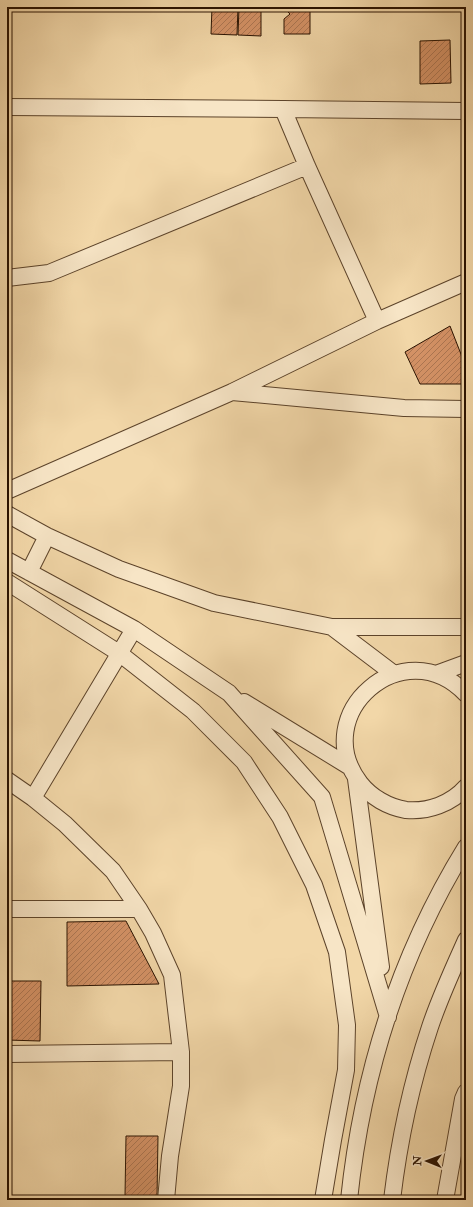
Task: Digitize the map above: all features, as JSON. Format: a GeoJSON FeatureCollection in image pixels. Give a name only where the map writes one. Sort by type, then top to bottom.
{"type":"FeatureCollection","features":[{"type":"Feature","properties":{"kind":"street"},"geometry":{"type":"LineString","coordinates":[[7,107],[466,111]]}},
{"type":"Feature","properties":{"kind":"street"},"geometry":{"type":"LineString","coordinates":[[283,109],[377,321]]}},
{"type":"Feature","properties":{"kind":"street"},"geometry":{"type":"LineString","coordinates":[[7,278],[49,273],[307,166]]}},
{"type":"Feature","properties":{"kind":"street"},"geometry":{"type":"LineString","coordinates":[[7,491],[232,392],[377,321],[466,282]]}},
{"type":"Feature","properties":{"kind":"street"},"geometry":{"type":"LineString","coordinates":[[232,392],[404,408],[466,410]]}},
{"type":"Feature","properties":{"kind":"street"},"geometry":{"type":"LineString","coordinates":[[7,514],[47,536],[119,569],[214,603],[332,627],[466,627]]}},
{"type":"Feature","properties":{"kind":"street"},"geometry":{"type":"LineString","coordinates":[[29,572],[47,536]]}},
{"type":"Feature","properties":{"kind":"street"},"geometry":{"type":"LineString","coordinates":[[7,560],[134,629],[229,693],[353,773],[364,789],[375,798],[387,804],[400,809],[427,809],[440,806],[452,800],[466,787]]}},
{"type":"Feature","properties":{"kind":"street"},"geometry":{"type":"LineString","coordinates":[[7,582],[119,653],[193,711],[244,762],[280,817],[314,885],[337,952],[347,1025],[346,1070],[323,1200]]}},
{"type":"Feature","properties":{"kind":"street"},"geometry":{"type":"LineString","coordinates":[[332,627],[394,674]]}},
{"type":"Feature","properties":{"kind":"street"},"geometry":{"type":"LineString","coordinates":[[33,798],[134,629]]}},
{"type":"Feature","properties":{"kind":"street"},"geometry":{"type":"LineString","coordinates":[[436,674],[466,663]]}},
{"type":"Feature","properties":{"kind":"street"},"geometry":{"type":"LineString","coordinates":[[388,1017],[353,773],[346,753],[345,739],[347,725],[359,698],[380,680],[394,674],[408,671],[422,671],[436,674],[464,689]]}},
{"type":"Feature","properties":{"kind":"street"},"geometry":{"type":"LineString","coordinates":[[229,693],[322,796],[388,1017]]}},
{"type":"Feature","properties":{"kind":"street"},"geometry":{"type":"LineString","coordinates":[[7,780],[33,798],[65,824],[114,871],[153,933],[172,975],[181,1052],[181,1086],[170,1156],[166,1200]]}},
{"type":"Feature","properties":{"kind":"street"},"geometry":{"type":"LineString","coordinates":[[349,1200],[361,1117],[372,1070],[388,1017],[401,978],[420,933],[441,890],[466,847]]}},
{"type":"Feature","properties":{"kind":"street"},"geometry":{"type":"LineString","coordinates":[[7,909],[139,909]]}},
{"type":"Feature","properties":{"kind":"street"},"geometry":{"type":"LineString","coordinates":[[392,1200],[396,1166],[416,1072],[447,982],[466,940]]}},
{"type":"Feature","properties":{"kind":"street"},"geometry":{"type":"LineString","coordinates":[[7,1054],[181,1052]]}},
{"type":"Feature","properties":{"kind":"street"},"geometry":{"type":"LineString","coordinates":[[445,1200],[463,1100],[466,1092]]}},
{"type":"Feature","properties":{"kind":"building"},"geometry":{"type":"Polygon","coordinates":[[[212,7],[238,7],[237,35],[211,34],[212,7]]]}},
{"type":"Feature","properties":{"kind":"building"},"geometry":{"type":"Polygon","coordinates":[[[239,7],[261,7],[261,36],[238,35],[239,7]]]}},
{"type":"Feature","properties":{"kind":"building"},"geometry":{"type":"Polygon","coordinates":[[[286,7],[310,7],[310,34],[284,34],[284,19],[290,14],[286,7]]]}},
{"type":"Feature","properties":{"kind":"building"},"geometry":{"type":"Polygon","coordinates":[[[450,40],[451,83],[420,84],[420,41],[450,40]]]}},
{"type":"Feature","properties":{"kind":"building"},"geometry":{"type":"Polygon","coordinates":[[[450,326],[466,367],[466,384],[420,384],[405,352],[450,326]]]}},
{"type":"Feature","properties":{"kind":"building"},"geometry":{"type":"Polygon","coordinates":[[[126,921],[159,984],[67,986],[67,922],[126,921]]]}},
{"type":"Feature","properties":{"kind":"building"},"geometry":{"type":"Polygon","coordinates":[[[7,981],[41,981],[40,1041],[7,1040],[7,981]]]}},
{"type":"Feature","properties":{"kind":"building"},"geometry":{"type":"Polygon","coordinates":[[[126,1136],[158,1136],[157,1197],[125,1196],[126,1136]]]}}]}
